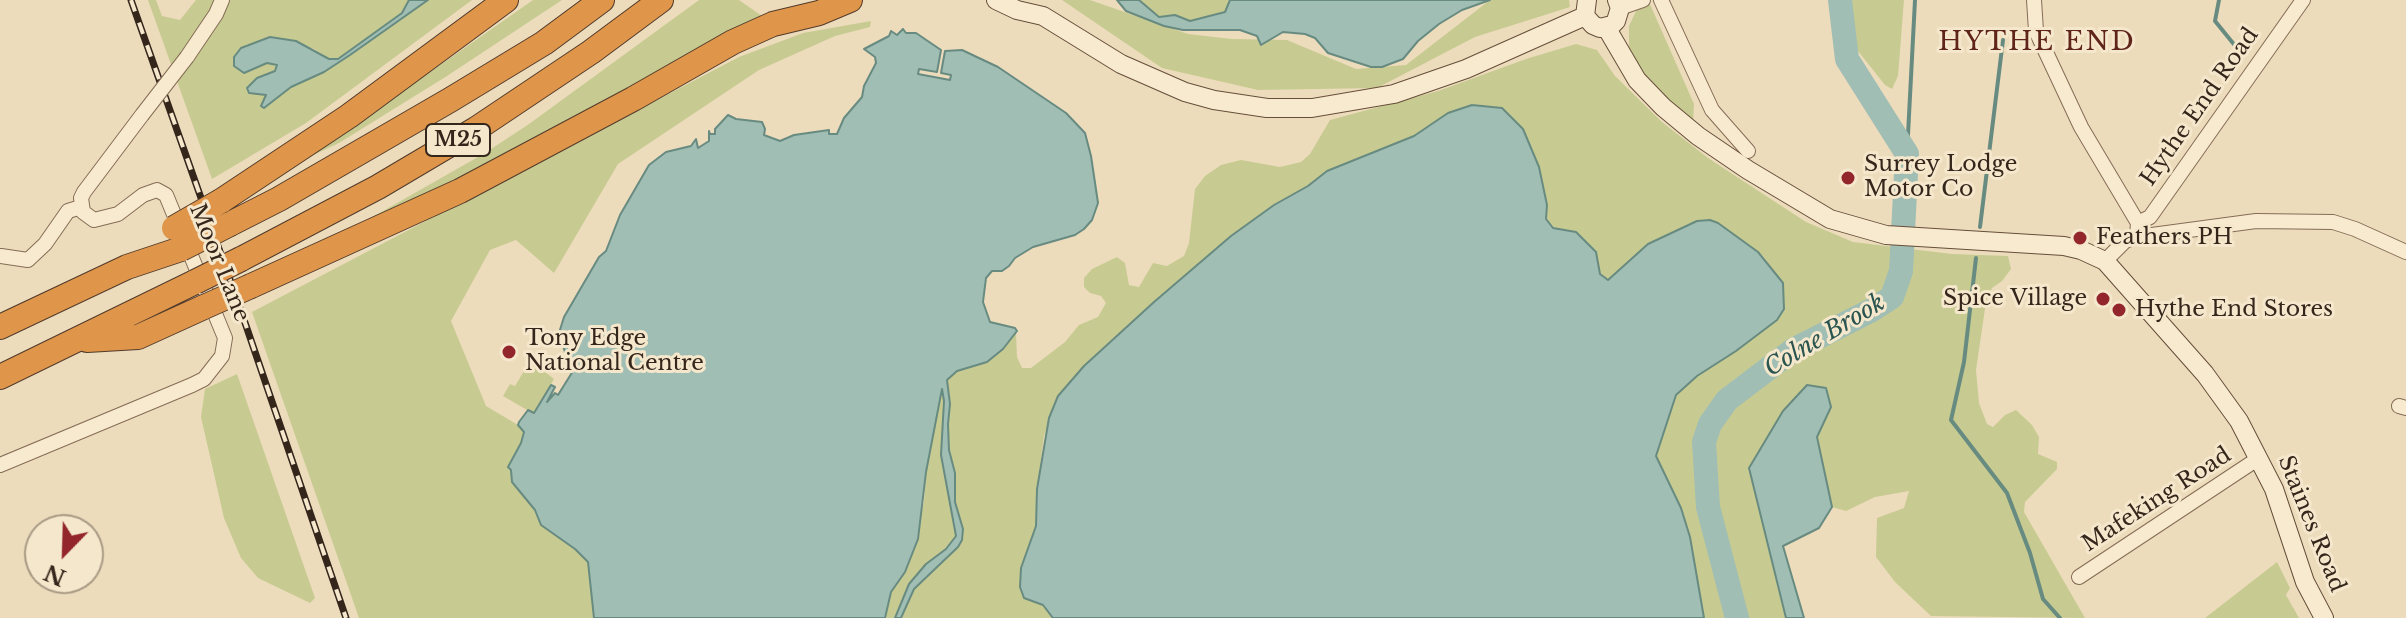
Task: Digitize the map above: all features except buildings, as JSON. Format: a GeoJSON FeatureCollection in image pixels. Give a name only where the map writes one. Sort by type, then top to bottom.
{"type":"FeatureCollection","features":[{"type":"Feature","properties":{"kind":"highway","name":"M25"},"geometry":{"type":"LineString","coordinates":[[0,327],[127,267],[178,238],[221,201],[349,116],[506,0]]}},
{"type":"Feature","properties":{"kind":"highway","name":"M25"},"geometry":{"type":"LineString","coordinates":[[178,238],[230,224],[279,199],[544,43],[602,0]]}},
{"type":"Feature","properties":{"kind":"highway","name":"M25"},"geometry":{"type":"LineString","coordinates":[[0,377],[241,259],[378,187],[476,129],[591,52],[661,0]]}},
{"type":"Feature","properties":{"kind":"highway","name":"M25"},"geometry":{"type":"LineString","coordinates":[[77,340],[138,337],[460,191],[733,42],[773,24],[819,13],[850,0]]}},
{"type":"Feature","properties":{"kind":"main road"},"geometry":{"type":"LineString","coordinates":[[996,0],[1017,10],[1039,8],[1121,64],[1185,92],[1267,108],[1312,108],[1394,94],[1466,69],[1586,8],[1593,25],[1606,27],[1616,21],[1618,4]]}},
{"type":"Feature","properties":{"kind":"main road"},"geometry":{"type":"LineString","coordinates":[[1606,27],[1637,80],[1663,107],[1698,136],[1812,210],[1855,228],[1886,235],[2064,246],[2105,261]]}},
{"type":"Feature","properties":{"kind":"main road","name":"Staines Road"},"geometry":{"type":"LineString","coordinates":[[2105,261],[2205,374],[2239,421],[2274,489],[2305,582],[2324,618]]}},
{"type":"Feature","properties":{"kind":"street"},"geometry":{"type":"LineString","coordinates":[[1,256],[28,260],[45,244],[68,211],[81,207],[84,192],[187,57],[222,0]]}},
{"type":"Feature","properties":{"kind":"street"},"geometry":{"type":"LineString","coordinates":[[1618,4],[1643,0]]}},
{"type":"Feature","properties":{"kind":"street"},"geometry":{"type":"LineString","coordinates":[[1661,0],[1712,110],[1748,151]]}},
{"type":"Feature","properties":{"kind":"street"},"geometry":{"type":"LineString","coordinates":[[2034,0],[2036,31],[2081,127],[2138,230],[2256,221],[2333,222],[2406,252]]}},
{"type":"Feature","properties":{"kind":"street","name":"Hythe End Road"},"geometry":{"type":"LineString","coordinates":[[2105,261],[2150,217],[2303,0]]}},
{"type":"Feature","properties":{"kind":"street","name":"Moor Lane"},"geometry":{"type":"LineString","coordinates":[[0,465],[192,385],[204,379],[222,356],[225,338],[166,195],[157,190],[143,195],[118,214],[94,220],[81,207]]}},
{"type":"Feature","properties":{"kind":"street","name":"Mafeking Road"},"geometry":{"type":"LineString","coordinates":[[2079,577],[2259,458]]}},
{"type":"Feature","properties":{"kind":"green space"},"geometry":{"type":"Polygon","coordinates":[[[148,0],[156,0],[162,16],[180,20],[196,0],[409,0],[402,13],[338,59],[329,59],[314,49],[270,37],[246,45],[244,73],[267,63],[277,65],[275,71],[257,78],[250,93],[266,95],[261,106],[264,107],[291,87],[324,72],[428,0],[472,0],[306,123],[212,179],[148,0]]]}},
{"type":"Feature","properties":{"kind":"green space"},"geometry":{"type":"Polygon","coordinates":[[[533,0],[562,0],[447,76],[339,143],[309,157],[533,0]]]}},
{"type":"Feature","properties":{"kind":"green space"},"geometry":{"type":"Polygon","coordinates":[[[699,0],[739,0],[762,16],[473,173],[371,221],[369,219],[485,153],[529,124],[699,0]]]}},
{"type":"Feature","properties":{"kind":"green space"},"geometry":{"type":"Polygon","coordinates":[[[1062,0],[1090,0],[1188,34],[1287,40],[1356,69],[1406,65],[1490,0],[1569,0],[1570,7],[1475,37],[1377,88],[1258,90],[1162,68],[1062,0]]]}},
{"type":"Feature","properties":{"kind":"green space"},"geometry":{"type":"Polygon","coordinates":[[[1139,0],[1230,0],[1225,12],[1190,21],[1175,15],[1159,17],[1139,0]]]}},
{"type":"Feature","properties":{"kind":"green space"},"geometry":{"type":"Polygon","coordinates":[[[1841,0],[1904,0],[1898,76],[1892,89],[1885,85],[1850,41],[1844,26],[1841,0]]]}},
{"type":"Feature","properties":{"kind":"green space"},"geometry":{"type":"Polygon","coordinates":[[[1649,2],[1694,104],[1693,124],[1648,83],[1629,47],[1629,26],[1637,9],[1649,2]]]}},
{"type":"Feature","properties":{"kind":"green space"},"geometry":{"type":"Polygon","coordinates":[[[871,21],[870,27],[835,36],[759,70],[618,164],[554,273],[516,240],[490,250],[451,321],[486,406],[524,432],[508,466],[512,470],[512,482],[535,510],[542,525],[588,562],[594,618],[359,618],[252,312],[739,57],[803,33],[871,21]]]}},
{"type":"Feature","properties":{"kind":"green space"},"geometry":{"type":"Polygon","coordinates":[[[1576,44],[1597,50],[1615,76],[1662,122],[1708,158],[1806,222],[1853,242],[1952,254],[2008,256],[2011,269],[1992,288],[1986,302],[1976,370],[1979,403],[1987,424],[1993,427],[2005,415],[2016,410],[2032,425],[2039,437],[2038,454],[2057,462],[2057,469],[2025,502],[2024,512],[2085,618],[1931,616],[1895,582],[1876,557],[1877,518],[1904,508],[1909,491],[1875,497],[1846,511],[1832,507],[1817,437],[1831,407],[1749,468],[1786,618],[1704,618],[1690,537],[1681,508],[1656,456],[1676,395],[1697,376],[1749,342],[1771,322],[1782,303],[1783,283],[1763,256],[1718,223],[1648,244],[1609,280],[1600,274],[1596,252],[1576,232],[1553,228],[1546,219],[1547,205],[1448,113],[1414,136],[1327,171],[1308,186],[1273,205],[1231,236],[1154,302],[1084,366],[1058,396],[1044,436],[1036,526],[1021,568],[1020,587],[1024,598],[1043,605],[1053,618],[901,618],[914,589],[962,540],[963,529],[955,502],[955,473],[949,450],[950,404],[946,380],[956,371],[987,362],[1016,333],[1017,357],[1022,368],[1031,368],[1065,342],[1079,325],[1098,317],[1106,303],[1101,296],[1090,293],[1084,287],[1084,278],[1092,269],[1117,257],[1125,263],[1129,285],[1139,287],[1153,263],[1167,266],[1184,256],[1189,243],[1195,189],[1205,176],[1221,165],[1241,160],[1280,167],[1301,162],[1310,154],[1330,120],[1438,91],[1576,44]]]}},
{"type":"Feature","properties":{"kind":"green space"},"geometry":{"type":"Polygon","coordinates":[[[534,363],[554,379],[534,414],[503,396],[510,384],[515,386],[524,371],[528,373],[534,363]]]}},
{"type":"Feature","properties":{"kind":"green space"},"geometry":{"type":"Polygon","coordinates":[[[237,374],[315,598],[310,603],[258,578],[241,558],[224,518],[201,417],[205,389],[237,374]]]}},
{"type":"Feature","properties":{"kind":"green space"},"geometry":{"type":"Polygon","coordinates":[[[942,386],[941,455],[956,536],[909,584],[895,618],[885,618],[891,592],[905,572],[924,502],[926,472],[942,386]]]}},
{"type":"Feature","properties":{"kind":"green space"},"geometry":{"type":"Polygon","coordinates":[[[2277,562],[2290,588],[2286,595],[2299,618],[2205,618],[2277,562]]]}},
{"type":"Feature","properties":{"kind":"water"},"geometry":{"type":"Polygon","coordinates":[[[409,0],[428,0],[350,55],[324,72],[291,87],[264,108],[261,106],[266,95],[249,93],[247,88],[257,78],[275,71],[277,65],[267,63],[244,73],[234,66],[234,57],[241,48],[270,37],[296,41],[329,59],[338,59],[402,13],[409,0]]]}},
{"type":"Feature","properties":{"kind":"water"},"geometry":{"type":"Polygon","coordinates":[[[1117,0],[1139,0],[1159,17],[1175,15],[1190,21],[1225,12],[1230,0],[1490,0],[1462,10],[1439,24],[1418,41],[1403,59],[1382,67],[1371,67],[1328,53],[1315,38],[1305,34],[1283,32],[1261,45],[1257,36],[1240,30],[1183,30],[1164,26],[1126,11],[1117,0]]]}},
{"type":"Feature","properties":{"kind":"water"},"geometry":{"type":"Polygon","coordinates":[[[903,29],[906,33],[916,33],[941,50],[937,72],[919,69],[918,74],[950,80],[951,75],[941,73],[945,51],[962,50],[998,67],[1066,113],[1085,133],[1098,203],[1092,220],[1084,229],[1075,235],[1033,247],[1002,271],[992,271],[986,278],[983,302],[990,322],[1017,331],[1003,349],[987,362],[957,371],[947,380],[949,450],[955,473],[955,502],[963,529],[962,540],[914,589],[901,618],[895,618],[909,584],[956,536],[941,455],[942,389],[926,472],[918,539],[905,572],[891,592],[885,618],[594,618],[588,562],[541,525],[535,510],[512,482],[508,467],[524,432],[519,422],[528,410],[534,413],[551,385],[555,387],[547,402],[555,393],[558,395],[578,363],[573,359],[571,362],[559,333],[564,317],[599,257],[606,251],[620,215],[649,165],[666,152],[691,146],[696,139],[698,148],[709,141],[709,131],[715,134],[715,129],[728,115],[762,122],[764,135],[780,141],[794,135],[829,130],[829,134],[837,134],[844,118],[862,97],[876,63],[875,57],[864,49],[889,36],[891,31],[897,35],[903,29]]]}},
{"type":"Feature","properties":{"kind":"water"},"geometry":{"type":"Polygon","coordinates":[[[1472,105],[1502,108],[1523,129],[1539,167],[1547,205],[1546,219],[1553,228],[1576,232],[1596,252],[1600,274],[1608,280],[1648,244],[1697,221],[1710,220],[1758,252],[1783,283],[1784,309],[1777,320],[1697,376],[1676,395],[1656,456],[1681,508],[1690,537],[1704,618],[1053,618],[1043,605],[1024,598],[1020,587],[1021,568],[1036,526],[1037,489],[1049,418],[1058,396],[1084,366],[1231,236],[1274,205],[1327,171],[1414,136],[1448,113],[1472,105]]]}},
{"type":"Feature","properties":{"kind":"water"},"geometry":{"type":"Polygon","coordinates":[[[1807,385],[1826,388],[1831,407],[1817,437],[1832,507],[1819,528],[1783,546],[1804,618],[1786,618],[1749,468],[1783,411],[1807,385]]]}},
{"type":"Feature","properties":{"kind":"waterway","name":"Colne Brook"},"geometry":{"type":"LineString","coordinates":[[1737,618],[1708,507],[1704,442],[1710,424],[1727,400],[1793,350],[1892,297],[1901,271],[1907,154],[1847,59],[1840,0]]}},
{"type":"Feature","properties":{"kind":"waterway"},"geometry":{"type":"LineString","coordinates":[[1907,154],[1915,0]]}},
{"type":"Feature","properties":{"kind":"waterway"},"geometry":{"type":"LineString","coordinates":[[2219,0],[2215,21],[2241,53]]}},
{"type":"Feature","properties":{"kind":"waterway"},"geometry":{"type":"LineString","coordinates":[[1980,227],[2003,40]]}},
{"type":"Feature","properties":{"kind":"waterway"},"geometry":{"type":"LineString","coordinates":[[1976,258],[1964,362],[1951,420],[2007,493],[2030,553],[2043,599],[2060,618]]}},
{"type":"Feature","properties":{"kind":"railway"},"geometry":{"type":"LineString","coordinates":[[131,0],[346,618]]}},
{"type":"Feature","properties":{"kind":"place","name":"Surrey Lodge Motor Co"},"geometry":{"type":"Point","coordinates":[1848,178]}},
{"type":"Feature","properties":{"kind":"place","name":"Feathers PH"},"geometry":{"type":"Point","coordinates":[2080,238]}},
{"type":"Feature","properties":{"kind":"place","name":"Spice Village"},"geometry":{"type":"Point","coordinates":[2103,299]}},
{"type":"Feature","properties":{"kind":"place","name":"Hythe End Stores"},"geometry":{"type":"Point","coordinates":[2119,310]}},
{"type":"Feature","properties":{"kind":"place","name":"Tony Edge National Centre"},"geometry":{"type":"Point","coordinates":[509,352]}},
{"type":"Feature","properties":{"kind":"district","name":"HYTHE END"},"geometry":{"type":"Point","coordinates":[2037,43]}}]}
